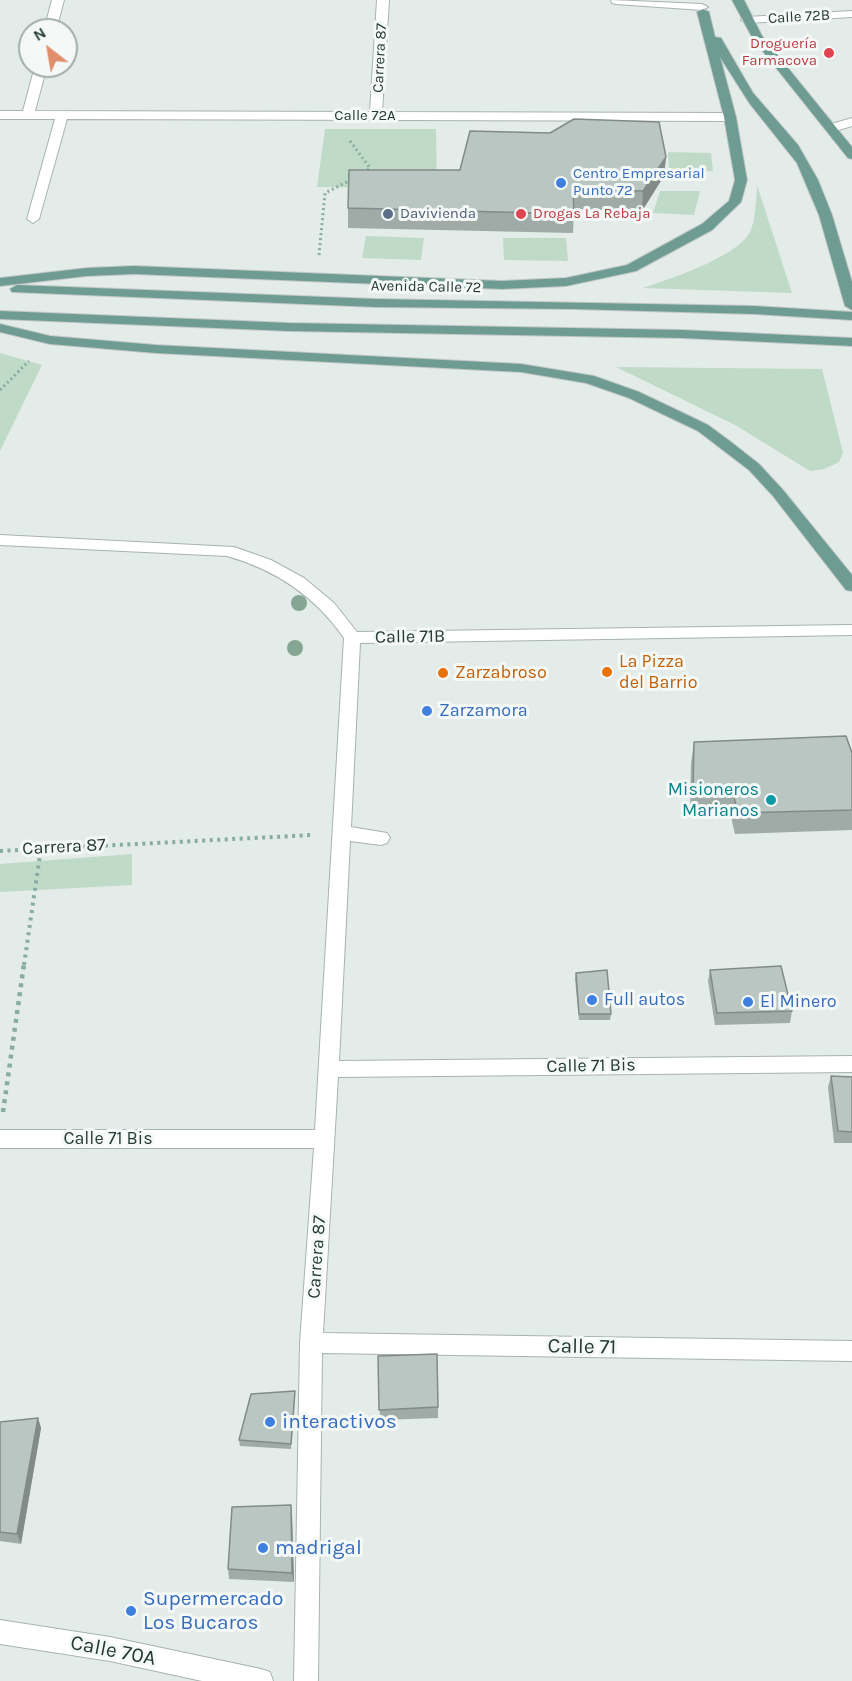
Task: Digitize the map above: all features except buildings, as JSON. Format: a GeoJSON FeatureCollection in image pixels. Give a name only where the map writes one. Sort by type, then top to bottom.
{"type":"FeatureCollection","features":[{"type":"Feature","properties":{"kind":"main road"},"geometry":{"type":"LineString","coordinates":[[738,0],[757,37],[847,143],[852,155]]}},
{"type":"Feature","properties":{"kind":"main road"},"geometry":{"type":"LineString","coordinates":[[0,282],[87,272],[134,270],[502,285],[566,282],[631,268],[707,227],[735,202],[741,180],[730,117],[701,6]]}},
{"type":"Feature","properties":{"kind":"main road"},"geometry":{"type":"LineString","coordinates":[[701,6],[749,96],[761,112],[790,141],[804,164],[821,201],[852,306]]}},
{"type":"Feature","properties":{"kind":"main road","name":"Avenida Calle 72"},"geometry":{"type":"LineString","coordinates":[[0,288],[376,303],[754,310],[852,316]]}},
{"type":"Feature","properties":{"kind":"main road"},"geometry":{"type":"LineString","coordinates":[[0,315],[290,327],[692,335],[852,342]]}},
{"type":"Feature","properties":{"kind":"main road"},"geometry":{"type":"LineString","coordinates":[[0,328],[50,340],[156,349],[521,368],[589,379],[634,395],[703,428],[754,467],[778,493],[852,586]]}},
{"type":"Feature","properties":{"kind":"street"},"geometry":{"type":"LineString","coordinates":[[53,18],[58,0]]}},
{"type":"Feature","properties":{"kind":"street","name":"Carrera 87"},"geometry":{"type":"LineString","coordinates":[[376,116],[383,0]]}},
{"type":"Feature","properties":{"kind":"street"},"geometry":{"type":"LineString","coordinates":[[616,1],[701,6]]}},
{"type":"Feature","properties":{"kind":"street","name":"Calle 72B"},"geometry":{"type":"LineString","coordinates":[[747,20],[852,14]]}},
{"type":"Feature","properties":{"kind":"street"},"geometry":{"type":"LineString","coordinates":[[28,115],[38,78]]}},
{"type":"Feature","properties":{"kind":"street","name":"Calle 72A"},"geometry":{"type":"LineString","coordinates":[[0,115],[307,122],[332,116],[730,117]]}},
{"type":"Feature","properties":{"kind":"street"},"geometry":{"type":"LineString","coordinates":[[33,219],[62,116]]}},
{"type":"Feature","properties":{"kind":"street"},"geometry":{"type":"LineString","coordinates":[[832,128],[852,122]]}},
{"type":"Feature","properties":{"kind":"street","name":"Calle 71B"},"geometry":{"type":"LineString","coordinates":[[0,540],[228,551],[256,558],[285,572],[307,588],[337,616],[352,638],[852,630]]}},
{"type":"Feature","properties":{"kind":"street","name":"Carrera 87"},"geometry":{"type":"LineString","coordinates":[[306,1681],[311,1343],[343,833],[352,638]]}},
{"type":"Feature","properties":{"kind":"street"},"geometry":{"type":"LineString","coordinates":[[343,833],[381,838]]}},
{"type":"Feature","properties":{"kind":"street","name":"Calle 71 Bis"},"geometry":{"type":"LineString","coordinates":[[329,1069],[852,1064]]}},
{"type":"Feature","properties":{"kind":"street","name":"Calle 71 Bis"},"geometry":{"type":"LineString","coordinates":[[1,1129],[325,1139]]}},
{"type":"Feature","properties":{"kind":"street","name":"Calle 71"},"geometry":{"type":"LineString","coordinates":[[311,1343],[852,1351]]}},
{"type":"Feature","properties":{"kind":"street","name":"Calle 70A"},"geometry":{"type":"LineString","coordinates":[[0,1632],[110,1649],[261,1681]]}},
{"type":"Feature","properties":{"kind":"path"},"geometry":{"type":"LineString","coordinates":[[325,256],[318,262],[325,193],[370,168],[332,116]]}},
{"type":"Feature","properties":{"kind":"path"},"geometry":{"type":"LineString","coordinates":[[1,389],[50,340]]}},
{"type":"Feature","properties":{"kind":"path","name":"Carrera 87"},"geometry":{"type":"LineString","coordinates":[[0,851],[343,833]]}},
{"type":"Feature","properties":{"kind":"path"},"geometry":{"type":"LineString","coordinates":[[1,1129],[41,848]]}},
{"type":"Feature","properties":{"kind":"green space"},"geometry":{"type":"Polygon","coordinates":[[[325,129],[436,129],[437,188],[317,187],[325,129]]]}},
{"type":"Feature","properties":{"kind":"green space"},"geometry":{"type":"Polygon","coordinates":[[[668,152],[711,153],[713,171],[669,170],[668,152]]]}},
{"type":"Feature","properties":{"kind":"green space"},"geometry":{"type":"Polygon","coordinates":[[[757,185],[792,293],[643,288],[702,266],[732,250],[743,241],[750,232],[753,221],[757,185]]]}},
{"type":"Feature","properties":{"kind":"green space"},"geometry":{"type":"Polygon","coordinates":[[[660,191],[700,191],[694,215],[653,213],[660,191]]]}},
{"type":"Feature","properties":{"kind":"green space"},"geometry":{"type":"Polygon","coordinates":[[[366,236],[424,238],[421,260],[362,258],[366,236]]]}},
{"type":"Feature","properties":{"kind":"green space"},"geometry":{"type":"Polygon","coordinates":[[[503,238],[566,238],[568,261],[504,260],[503,238]]]}},
{"type":"Feature","properties":{"kind":"green space"},"geometry":{"type":"Polygon","coordinates":[[[0,353],[42,365],[0,451],[0,353]]]}},
{"type":"Feature","properties":{"kind":"green space"},"geometry":{"type":"Polygon","coordinates":[[[616,367],[822,369],[843,453],[839,462],[824,469],[810,471],[735,425],[616,367]]]}},
{"type":"Feature","properties":{"kind":"green space"},"geometry":{"type":"Polygon","coordinates":[[[132,854],[132,885],[0,892],[0,864],[132,854]]]}},
{"type":"Feature","properties":{"kind":"place","name":"Droguería Farmacova"},"geometry":{"type":"Point","coordinates":[829,53]}},
{"type":"Feature","properties":{"kind":"place","name":"Centro Empresarial Punto 72"},"geometry":{"type":"Point","coordinates":[561,183]}},
{"type":"Feature","properties":{"kind":"place","name":"Davivienda"},"geometry":{"type":"Point","coordinates":[388,214]}},
{"type":"Feature","properties":{"kind":"place","name":"Drogas La Rebaja"},"geometry":{"type":"Point","coordinates":[521,214]}},
{"type":"Feature","properties":{"kind":"place","name":"La Pizza del Barrio"},"geometry":{"type":"Point","coordinates":[607,672]}},
{"type":"Feature","properties":{"kind":"place","name":"Zarzabroso"},"geometry":{"type":"Point","coordinates":[443,673]}},
{"type":"Feature","properties":{"kind":"place","name":"Zarzamora"},"geometry":{"type":"Point","coordinates":[427,711]}},
{"type":"Feature","properties":{"kind":"place","name":"Misioneros Marianos"},"geometry":{"type":"Point","coordinates":[771,800]}},
{"type":"Feature","properties":{"kind":"place","name":"Full autos"},"geometry":{"type":"Point","coordinates":[592,1000]}},
{"type":"Feature","properties":{"kind":"place","name":"El Minero"},"geometry":{"type":"Point","coordinates":[748,1002]}},
{"type":"Feature","properties":{"kind":"place","name":"interactivos"},"geometry":{"type":"Point","coordinates":[270,1422]}},
{"type":"Feature","properties":{"kind":"place","name":"madrigal"},"geometry":{"type":"Point","coordinates":[263,1548]}},
{"type":"Feature","properties":{"kind":"place","name":"Supermercado Los Bucaros"},"geometry":{"type":"Point","coordinates":[131,1611]}}]}
